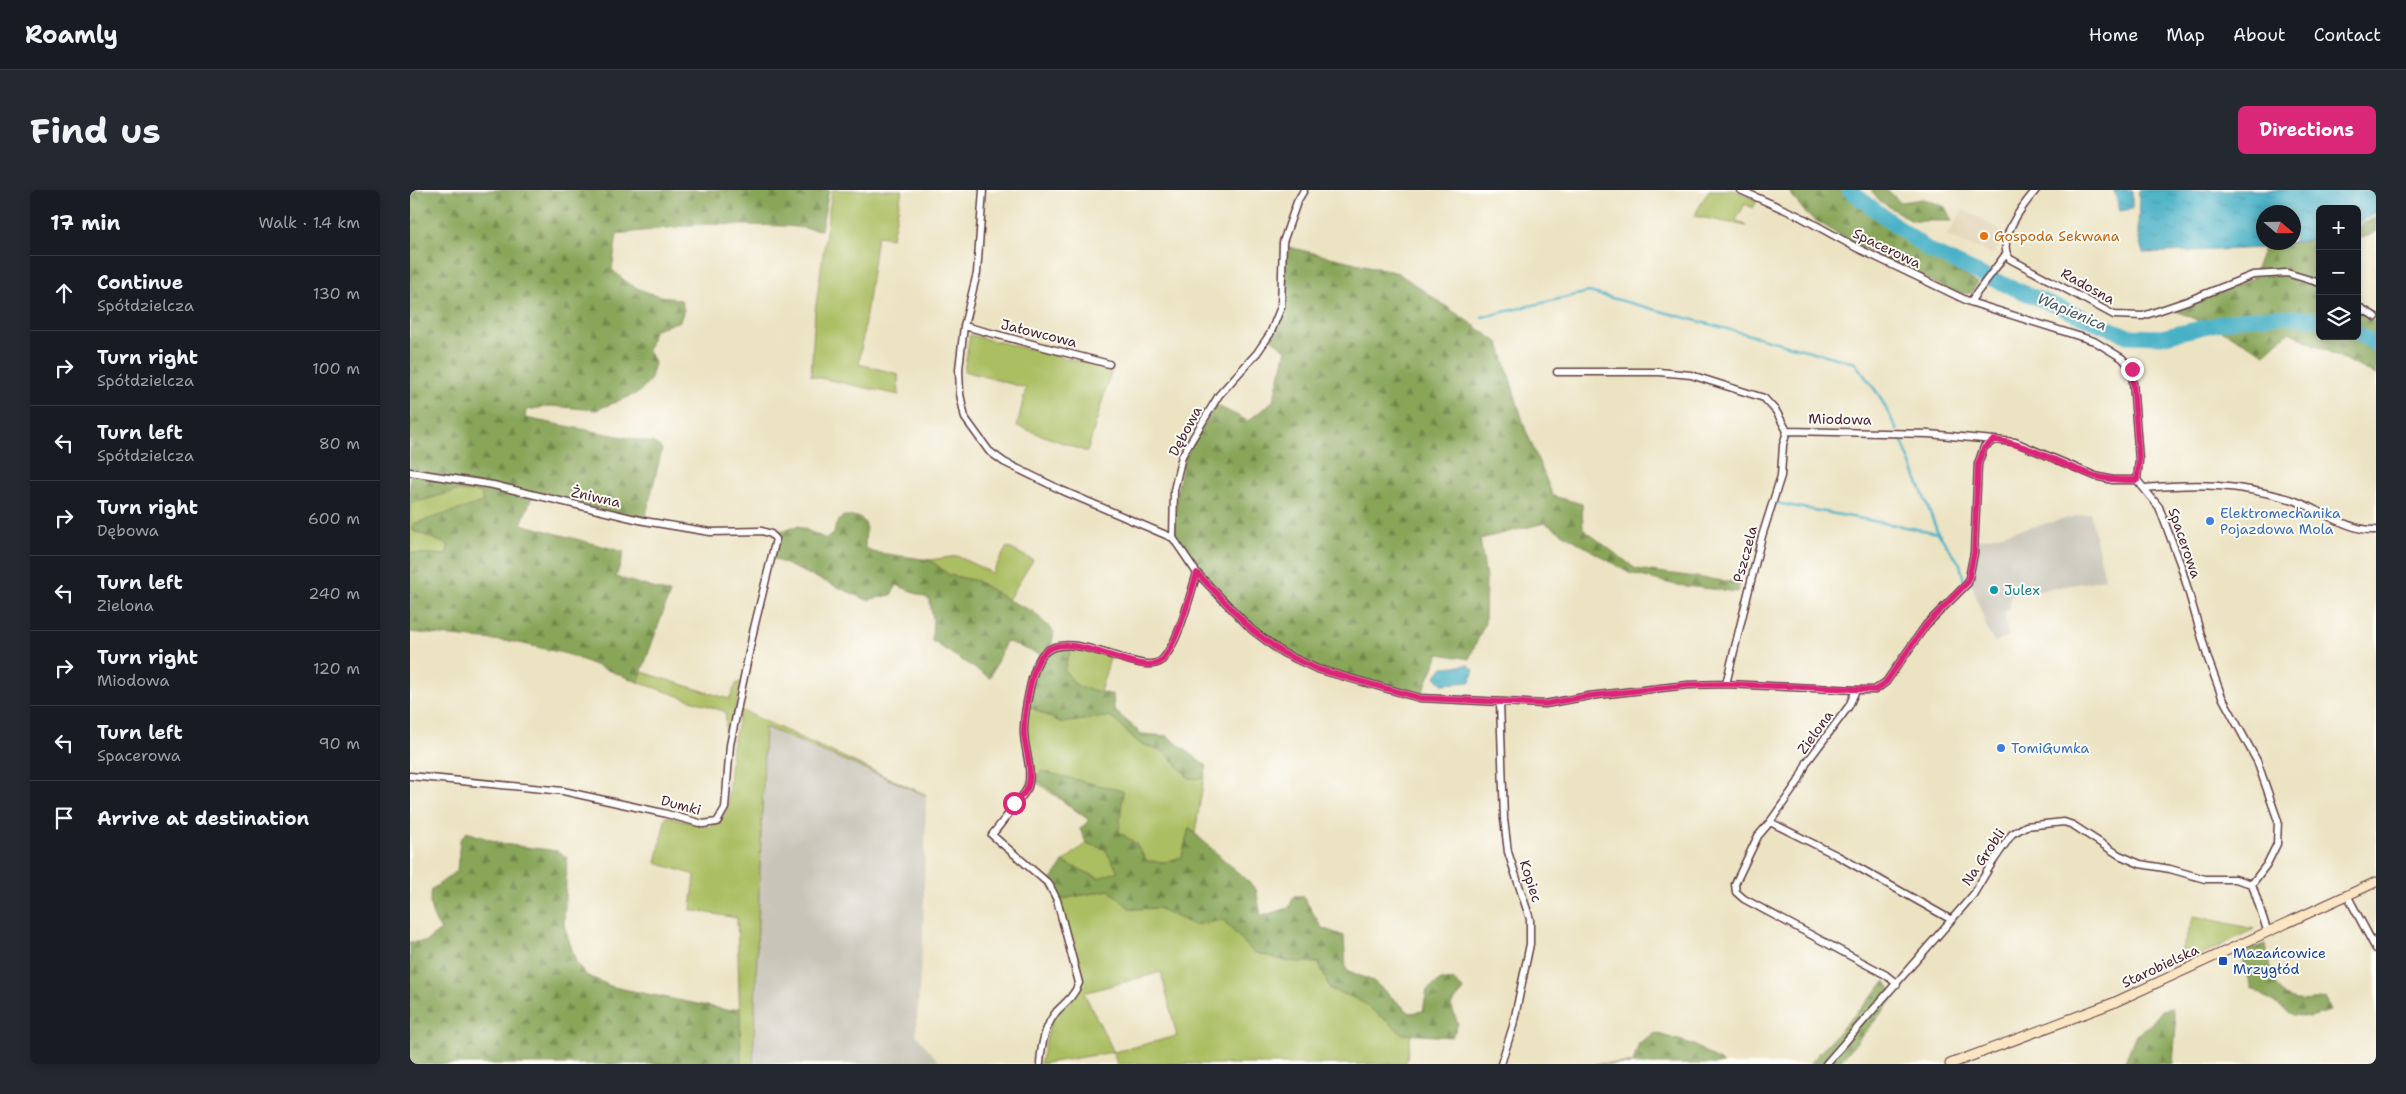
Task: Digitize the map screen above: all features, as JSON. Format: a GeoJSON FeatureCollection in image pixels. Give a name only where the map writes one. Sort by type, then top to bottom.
{"type":"FeatureCollection","features":[{"type":"Feature","properties":{"kind":"street"},"geometry":{"type":"LineString","coordinates":[[983,190],[977,273],[964,326],[959,369],[960,394],[966,418],[989,450],[1021,471],[1173,538],[1197,573],[1252,630],[1283,653],[1317,669],[1420,698],[1545,704],[1589,696],[1688,685],[1726,684],[1876,690],[1886,682],[1926,625],[1968,582],[1974,553],[1978,464],[1984,448],[1994,440]]}},
{"type":"Feature","properties":{"kind":"street","name":"Dębowa"},"geometry":{"type":"LineString","coordinates":[[1173,538],[1174,490],[1182,456],[1219,395],[1257,353],[1270,334],[1281,307],[1283,242],[1297,202],[1304,190]]}},
{"type":"Feature","properties":{"kind":"street","name":"Spacerowa"},"geometry":{"type":"LineString","coordinates":[[1740,190],[1799,216],[1857,248],[1970,302],[2094,341],[2122,358],[2132,369],[2139,460],[2137,480],[2159,508],[2181,566],[2208,660],[2222,697],[2257,760],[2278,821],[2277,844],[2267,864],[2252,884]]}},
{"type":"Feature","properties":{"kind":"street"},"geometry":{"type":"LineString","coordinates":[[1970,302],[2006,254],[2006,234],[2036,190]]}},
{"type":"Feature","properties":{"kind":"street","name":"Radosna"},"geometry":{"type":"LineString","coordinates":[[2006,254],[2010,259],[2114,315],[2143,316],[2253,275],[2287,273],[2316,282]]}},
{"type":"Feature","properties":{"kind":"street"},"geometry":{"type":"LineString","coordinates":[[2361,308],[2376,317]]}},
{"type":"Feature","properties":{"kind":"street","name":"Jałowcowa"},"geometry":{"type":"LineString","coordinates":[[964,326],[1109,364]]}},
{"type":"Feature","properties":{"kind":"street"},"geometry":{"type":"LineString","coordinates":[[1557,372],[1659,372],[1691,375],[1764,398],[1776,411],[1787,431]]}},
{"type":"Feature","properties":{"kind":"street","name":"Miodowa"},"geometry":{"type":"LineString","coordinates":[[1787,431],[1929,434],[2015,442],[2095,476],[2113,480],[2137,480]]}},
{"type":"Feature","properties":{"kind":"street","name":"Pszczela"},"geometry":{"type":"LineString","coordinates":[[1726,684],[1762,536],[1781,476],[1783,444],[1787,431]]}},
{"type":"Feature","properties":{"kind":"street","name":"Żniwna"},"geometry":{"type":"LineString","coordinates":[[410,472],[493,486],[654,522],[710,532],[762,531],[771,534],[776,539]]}},
{"type":"Feature","properties":{"kind":"street"},"geometry":{"type":"LineString","coordinates":[[2145,488],[2196,484],[2243,487],[2292,500],[2360,529],[2376,530]]}},
{"type":"Feature","properties":{"kind":"street","name":"Dumki"},"geometry":{"type":"LineString","coordinates":[[410,776],[563,792],[654,811],[703,824],[717,822],[725,808],[730,744],[752,637],[776,539]]}},
{"type":"Feature","properties":{"kind":"street"},"geometry":{"type":"LineString","coordinates":[[1040,1064],[1042,1044],[1055,1013],[1075,993],[1079,983],[1057,900],[1049,884],[992,835],[1027,789],[1029,779],[1024,734],[1026,705],[1036,670],[1041,655],[1051,648],[1065,645],[1092,649],[1148,665],[1160,662],[1170,649],[1197,573]]}},
{"type":"Feature","properties":{"kind":"street","name":"Zielona"},"geometry":{"type":"LineString","coordinates":[[1856,690],[1849,706],[1807,762],[1798,782],[1758,836],[1735,884],[1736,892],[1744,899],[1886,975],[1897,984]]}},
{"type":"Feature","properties":{"kind":"street","name":"Kopiec"},"geometry":{"type":"LineString","coordinates":[[1500,702],[1508,852],[1530,918],[1530,944],[1513,1026],[1501,1064]]}},
{"type":"Feature","properties":{"kind":"street"},"geometry":{"type":"LineString","coordinates":[[1770,822],[1838,856],[1950,919]]}},
{"type":"Feature","properties":{"kind":"street","name":"Na Grobli"},"geometry":{"type":"LineString","coordinates":[[1826,1064],[1897,984],[1950,919],[1973,895],[1992,862],[2012,834],[2026,826],[2064,822],[2073,824],[2119,855],[2140,864],[2170,869],[2205,879],[2235,879],[2252,884]]}},
{"type":"Feature","properties":{"kind":"street","name":"Starobielska"},"geometry":{"type":"LineString","coordinates":[[1950,1064],[2088,1013],[2376,882]]}},
{"type":"Feature","properties":{"kind":"street"},"geometry":{"type":"LineString","coordinates":[[2252,884],[2267,930]]}},
{"type":"Feature","properties":{"kind":"street"},"geometry":{"type":"LineString","coordinates":[[2347,895],[2376,949]]}},
{"type":"Feature","properties":{"kind":"shaded area"},"geometry":{"type":"Polygon","coordinates":[[[1963,209],[2005,233],[1993,255],[1947,236],[1963,209]]]}},
{"type":"Feature","properties":{"kind":"shaded area"},"geometry":{"type":"Polygon","coordinates":[[[2090,513],[2105,579],[2010,596],[2010,608],[2004,612],[2009,637],[1994,642],[1988,631],[1971,582],[1976,565],[1977,540],[2090,513]]]}},
{"type":"Feature","properties":{"kind":"shaded area"},"geometry":{"type":"Polygon","coordinates":[[[765,726],[926,795],[923,938],[916,1035],[941,1064],[753,1064],[765,726]]]}},
{"type":"Feature","properties":{"kind":"green space"},"geometry":{"type":"Polygon","coordinates":[[[410,190],[829,190],[821,230],[787,226],[701,224],[617,234],[612,269],[628,283],[643,291],[681,300],[684,310],[680,321],[654,330],[648,350],[654,362],[651,379],[638,393],[596,410],[551,406],[526,410],[525,418],[654,443],[662,449],[645,519],[410,470],[410,190]]]}},
{"type":"Feature","properties":{"kind":"green space"},"geometry":{"type":"Polygon","coordinates":[[[832,190],[902,190],[892,238],[877,236],[859,364],[898,374],[899,395],[811,376],[815,312],[832,190]]]}},
{"type":"Feature","properties":{"kind":"green space"},"geometry":{"type":"Polygon","coordinates":[[[1709,190],[1735,190],[1757,201],[1753,208],[1745,204],[1736,220],[1747,226],[1694,216],[1709,190]]]}},
{"type":"Feature","properties":{"kind":"green space"},"geometry":{"type":"Polygon","coordinates":[[[1788,190],[1839,190],[1920,250],[1978,283],[1971,293],[1958,294],[1858,246],[1807,215],[1788,190]]]}},
{"type":"Feature","properties":{"kind":"green space"},"geometry":{"type":"Polygon","coordinates":[[[1871,190],[1888,190],[1900,202],[1923,199],[1945,207],[1952,221],[1912,221],[1880,201],[1871,190]]]}},
{"type":"Feature","properties":{"kind":"green space"},"geometry":{"type":"Polygon","coordinates":[[[2376,217],[2376,232],[2361,238],[2361,225],[2376,217]]]}},
{"type":"Feature","properties":{"kind":"green space"},"geometry":{"type":"Polygon","coordinates":[[[2316,239],[2316,340],[2361,340],[2361,313],[2376,322],[2376,375],[2289,332],[2265,354],[2231,335],[2174,310],[2252,279],[2263,250],[2301,250],[2301,241],[2316,239]]]}},
{"type":"Feature","properties":{"kind":"green space"},"geometry":{"type":"Polygon","coordinates":[[[1284,246],[1398,273],[1499,343],[1525,428],[1553,496],[1582,504],[1583,529],[1636,569],[1740,583],[1738,592],[1676,585],[1629,573],[1545,523],[1480,539],[1486,579],[1485,623],[1469,659],[1439,654],[1420,698],[1317,669],[1283,653],[1252,630],[1197,573],[1173,538],[1177,490],[1185,457],[1216,405],[1248,421],[1273,401],[1286,350],[1271,339],[1284,307],[1284,246]]]}},
{"type":"Feature","properties":{"kind":"green space"},"geometry":{"type":"Polygon","coordinates":[[[970,335],[1112,369],[1087,452],[1017,426],[1026,388],[964,371],[970,335]]]}},
{"type":"Feature","properties":{"kind":"green space"},"geometry":{"type":"Polygon","coordinates":[[[410,474],[483,485],[532,497],[521,524],[624,552],[616,577],[670,593],[638,682],[567,654],[515,642],[410,632],[410,553],[446,555],[449,545],[413,530],[413,524],[483,502],[481,492],[455,491],[410,504],[410,474]]]}},
{"type":"Feature","properties":{"kind":"green space"},"geometry":{"type":"Polygon","coordinates":[[[455,491],[481,492],[483,502],[413,531],[449,545],[446,555],[410,553],[410,504],[455,491]]]}},
{"type":"Feature","properties":{"kind":"green space"},"geometry":{"type":"Polygon","coordinates":[[[843,516],[860,517],[866,525],[865,547],[872,552],[930,560],[949,575],[977,581],[1008,600],[1034,612],[1054,632],[1051,648],[1072,646],[1064,670],[1077,686],[1113,695],[1114,710],[1142,734],[1167,736],[1207,766],[1204,778],[1189,778],[1165,752],[1139,743],[1110,716],[1062,723],[1026,705],[1041,655],[1006,641],[990,678],[932,641],[933,619],[929,599],[897,585],[891,595],[867,600],[772,558],[780,531],[798,526],[826,539],[834,534],[836,524],[843,516]]]}},
{"type":"Feature","properties":{"kind":"green space"},"geometry":{"type":"Polygon","coordinates":[[[1007,547],[1033,560],[1008,600],[977,581],[949,575],[930,560],[957,556],[992,573],[1007,547]]]}},
{"type":"Feature","properties":{"kind":"green space"},"geometry":{"type":"Polygon","coordinates":[[[1072,646],[1111,655],[1100,692],[1077,686],[1064,670],[1072,646]]]}},
{"type":"Feature","properties":{"kind":"green space"},"geometry":{"type":"Polygon","coordinates":[[[642,672],[729,699],[737,683],[741,682],[728,742],[725,734],[726,712],[638,682],[642,672]]]}},
{"type":"Feature","properties":{"kind":"green space"},"geometry":{"type":"Polygon","coordinates":[[[1026,705],[1062,723],[1110,716],[1139,743],[1165,752],[1189,778],[1204,778],[1195,833],[1189,828],[1182,857],[1165,862],[1147,861],[1135,843],[1037,779],[1089,820],[1036,782],[1027,789],[1029,779],[1024,734],[1026,705]]]}},
{"type":"Feature","properties":{"kind":"green space"},"geometry":{"type":"Polygon","coordinates":[[[741,710],[926,795],[765,727],[753,1064],[741,1064],[737,918],[691,910],[695,875],[656,863],[666,816],[708,827],[719,823],[727,809],[732,746],[741,710]]]}},
{"type":"Feature","properties":{"kind":"green space"},"geometry":{"type":"Polygon","coordinates":[[[1041,771],[1123,791],[1119,832],[1135,843],[1147,861],[1165,862],[1182,857],[1189,828],[1256,889],[1261,916],[1289,908],[1294,896],[1303,896],[1322,928],[1344,936],[1346,970],[1373,981],[1410,1013],[1423,1011],[1427,990],[1441,980],[1453,980],[1464,990],[1451,1005],[1458,1024],[1452,1037],[1403,1034],[1360,1000],[1330,989],[1319,963],[1286,961],[1253,952],[1223,920],[1194,925],[1158,908],[1131,909],[1109,890],[1057,900],[1049,884],[1063,862],[1099,878],[1118,871],[1105,849],[1086,843],[1080,829],[1089,820],[1037,779],[1041,771]]]}},
{"type":"Feature","properties":{"kind":"green space"},"geometry":{"type":"Polygon","coordinates":[[[467,832],[503,844],[557,851],[567,857],[564,925],[576,962],[586,975],[613,987],[727,1010],[740,1008],[741,1064],[410,1064],[410,942],[425,942],[441,930],[435,921],[432,911],[430,901],[431,890],[457,871],[460,840],[467,832]]]}},
{"type":"Feature","properties":{"kind":"green space"},"geometry":{"type":"Polygon","coordinates":[[[1086,843],[1105,849],[1118,871],[1099,879],[1063,862],[1086,843]]]}},
{"type":"Feature","properties":{"kind":"green space"},"geometry":{"type":"Polygon","coordinates":[[[1109,890],[1131,909],[1158,908],[1194,925],[1223,920],[1253,952],[1286,961],[1319,963],[1330,989],[1360,1000],[1403,1034],[1411,1034],[1406,1064],[1117,1064],[1113,1052],[1040,1064],[1051,1021],[1079,983],[1057,900],[1109,890]],[[1161,972],[1084,993],[1114,1052],[1177,1036],[1161,972]]]}},
{"type":"Feature","properties":{"kind":"green space"},"geometry":{"type":"Polygon","coordinates":[[[2194,916],[2254,929],[2176,968],[2172,966],[2182,948],[2194,916]]]}},
{"type":"Feature","properties":{"kind":"green space"},"geometry":{"type":"Polygon","coordinates":[[[2266,944],[2274,981],[2279,990],[2286,996],[2296,1000],[2325,998],[2330,1011],[2310,1017],[2293,1015],[2252,988],[2241,957],[2251,949],[2266,944]]]}},
{"type":"Feature","properties":{"kind":"green space"},"geometry":{"type":"Polygon","coordinates":[[[1886,981],[1895,997],[1838,1064],[1809,1064],[1886,981]]]}},
{"type":"Feature","properties":{"kind":"green space"},"geometry":{"type":"Polygon","coordinates":[[[2172,1008],[2176,1025],[2173,1064],[2124,1064],[2135,1036],[2151,1024],[2162,1010],[2172,1008]]]}},
{"type":"Feature","properties":{"kind":"green space"},"geometry":{"type":"Polygon","coordinates":[[[1655,1033],[1692,1044],[1724,1064],[1595,1064],[1633,1063],[1639,1043],[1655,1033]]]}},
{"type":"Feature","properties":{"kind":"water"},"geometry":{"type":"Polygon","coordinates":[[[2114,190],[2132,190],[2132,209],[2120,211],[2114,190]]]}},
{"type":"Feature","properties":{"kind":"water"},"geometry":{"type":"Polygon","coordinates":[[[2139,190],[2376,190],[2376,213],[2361,222],[2361,205],[2316,205],[2316,239],[2301,241],[2301,205],[2256,205],[2256,248],[2143,253],[2138,236],[2139,190]]]}},
{"type":"Feature","properties":{"kind":"water"},"geometry":{"type":"Polygon","coordinates":[[[1468,665],[1474,670],[1470,682],[1442,684],[1435,677],[1443,667],[1468,665]]]}},
{"type":"Feature","properties":{"kind":"waterway","name":"Wapienica"},"geometry":{"type":"LineString","coordinates":[[1849,190],[1930,251],[2128,336],[2161,337],[2239,319],[2279,316],[2316,319]]}},
{"type":"Feature","properties":{"kind":"waterway"},"geometry":{"type":"LineString","coordinates":[[1482,317],[1589,292],[1855,363],[1879,395],[1897,430]]}},
{"type":"Feature","properties":{"kind":"waterway","name":"Wapienica"},"geometry":{"type":"LineString","coordinates":[[2361,336],[2376,345]]}},
{"type":"Feature","properties":{"kind":"waterway"},"geometry":{"type":"LineString","coordinates":[[1900,436],[1938,533],[1960,564],[1964,581]]}},
{"type":"Feature","properties":{"kind":"waterway"},"geometry":{"type":"LineString","coordinates":[[1776,503],[1938,533]]}},
{"type":"Feature","properties":{"kind":"place","name":"Gospoda Sekwana"},"geometry":{"type":"Point","coordinates":[1984,236]}},
{"type":"Feature","properties":{"kind":"place","name":"Elektromechanika Pojazdowa Mola"},"geometry":{"type":"Point","coordinates":[2210,521]}},
{"type":"Feature","properties":{"kind":"place","name":"Julex"},"geometry":{"type":"Point","coordinates":[1994,590]}},
{"type":"Feature","properties":{"kind":"place","name":"TomiGumka"},"geometry":{"type":"Point","coordinates":[2001,748]}},
{"type":"Feature","properties":{"kind":"place","name":"Mazańcowice Mrzygłód"},"geometry":{"type":"Point","coordinates":[2223,961]}},
{"type":"Feature","properties":{"kind":"route"},"geometry":{"type":"LineString","coordinates":[[1014,803],[1027,789],[1029,779],[1024,734],[1026,705],[1041,655],[1051,648],[1065,645],[1092,649],[1148,665],[1160,662],[1170,649],[1197,573],[1252,630],[1283,653],[1317,669],[1420,698],[1545,704],[1589,696],[1688,685],[1726,684],[1876,690],[1886,682],[1895,666],[1926,625],[1968,582],[1974,553],[1978,464],[1984,448],[1994,440],[2015,442],[2095,476],[2113,480],[2137,480],[2139,460],[2132,369]]}}]}
